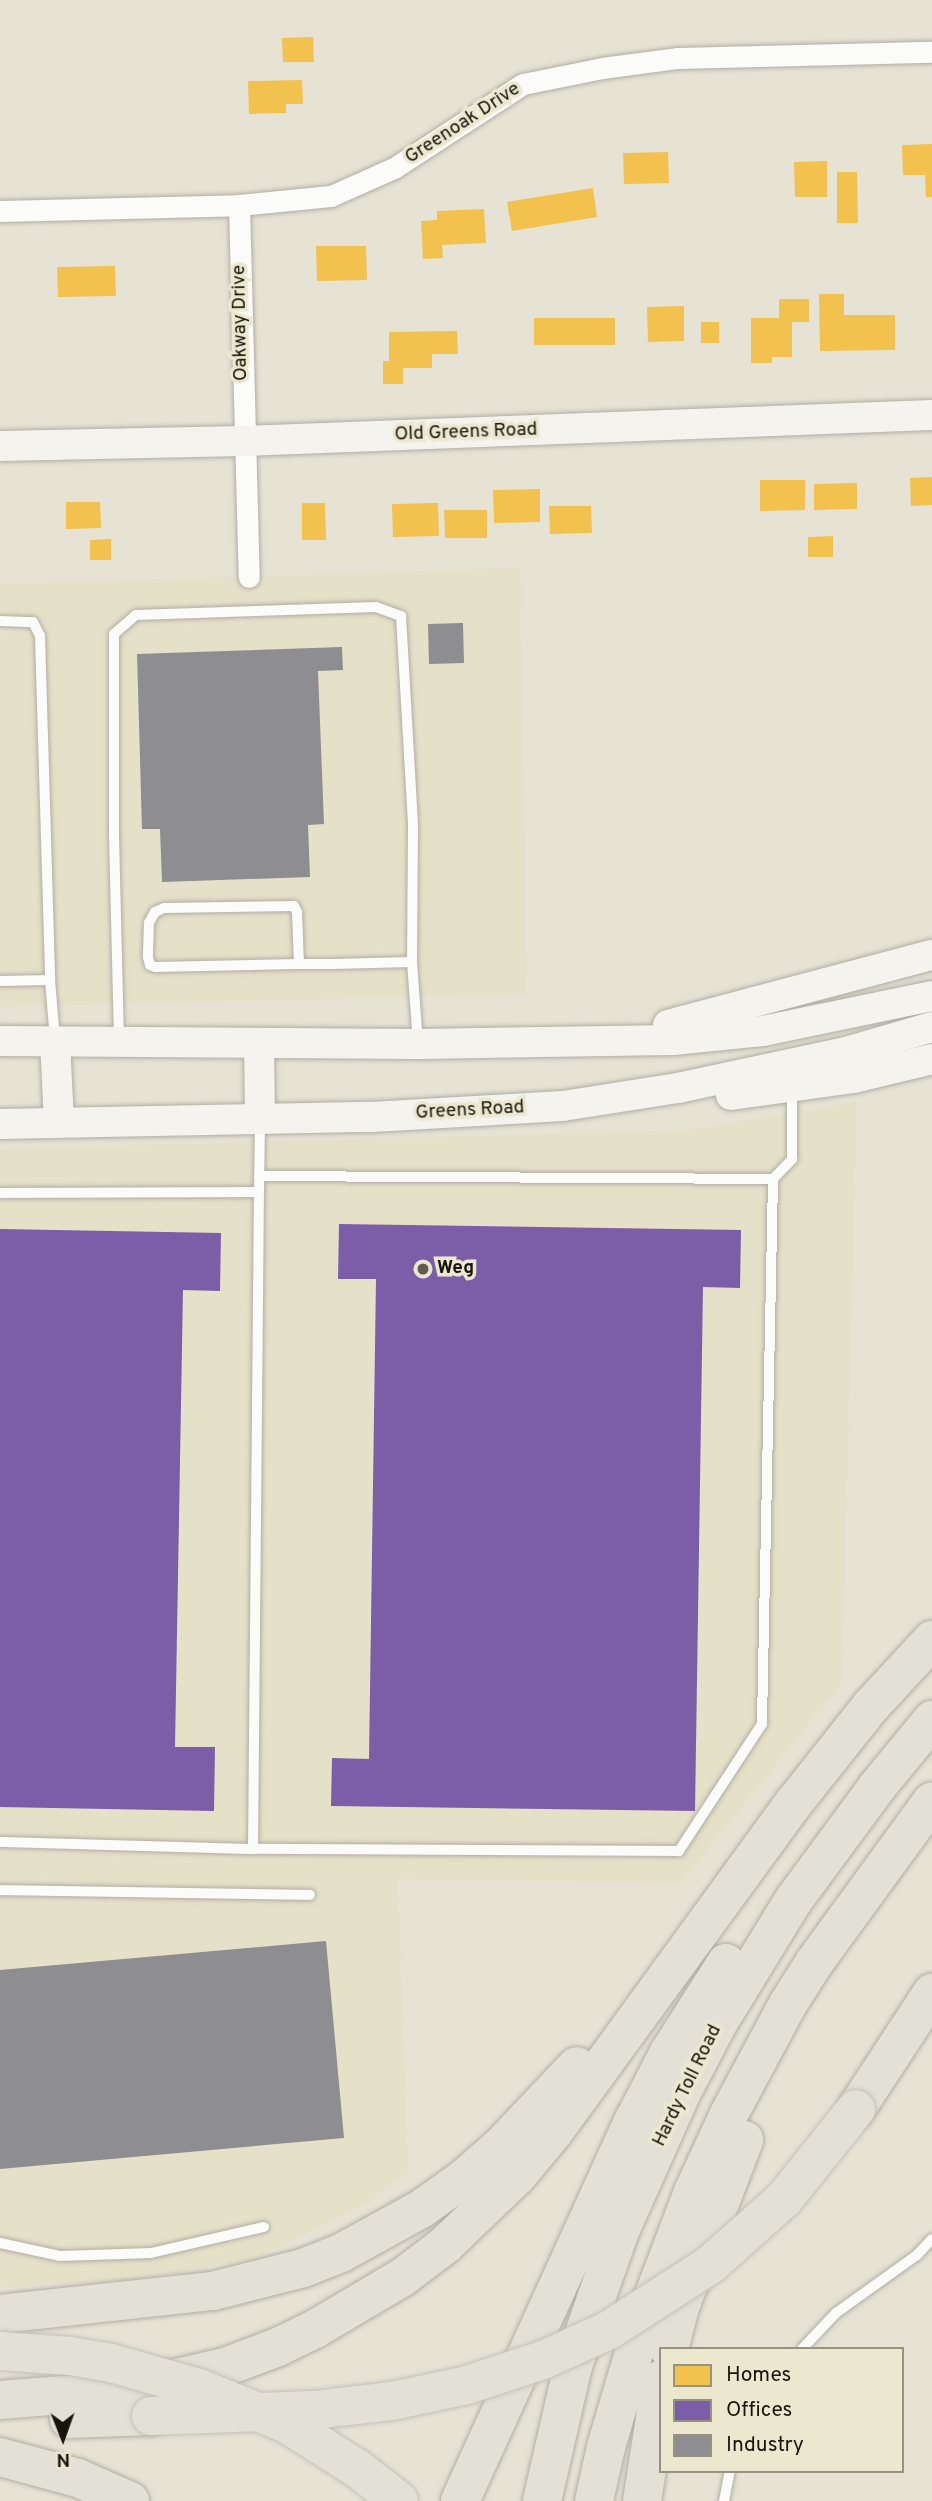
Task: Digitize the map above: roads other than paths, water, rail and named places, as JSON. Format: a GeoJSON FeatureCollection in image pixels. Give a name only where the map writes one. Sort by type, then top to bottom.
{"type":"FeatureCollection","features":[{"type":"Feature","properties":{"kind":"highway"},"geometry":{"type":"LineString","coordinates":[[0,2400],[125,2390],[225,2367],[315,2329],[403,2277],[482,2212],[517,2176],[654,1997],[708,1917],[833,1752],[932,1640]]}},
{"type":"Feature","properties":{"kind":"highway","name":"Hardy Toll Road"},"geometry":{"type":"LineString","coordinates":[[541,2501],[573,2366],[597,2296],[620,2231],[681,2094],[717,2025],[793,1901],[877,1787],[932,1720]]}},
{"type":"Feature","properties":{"kind":"highway"},"geometry":{"type":"LineString","coordinates":[[460,2501],[623,2144],[668,2054],[730,1957],[777,1892],[815,1846],[877,1787]]}},
{"type":"Feature","properties":{"kind":"highway"},"geometry":{"type":"LineString","coordinates":[[594,2501],[606,2447],[641,2329],[694,2192],[729,2114],[788,2004],[845,1916],[932,1801]]}},
{"type":"Feature","properties":{"kind":"highway"},"geometry":{"type":"LineString","coordinates":[[670,2347],[681,2306],[742,2145],[894,1850]]}},
{"type":"Feature","properties":{"kind":"highway"},"geometry":{"type":"LineString","coordinates":[[0,2314],[213,2291],[303,2268],[382,2231],[463,2180],[501,2146],[618,2022],[708,1917]]}},
{"type":"Feature","properties":{"kind":"highway"},"geometry":{"type":"LineString","coordinates":[[0,2421],[314,2410],[392,2401],[467,2385],[544,2360],[609,2330],[710,2265],[784,2199],[856,2109],[932,1993]]}},
{"type":"Feature","properties":{"kind":"highway"},"geometry":{"type":"LineString","coordinates":[[0,2351],[70,2356],[111,2363],[199,2388],[287,2424],[358,2469],[399,2501]]}},
{"type":"Feature","properties":{"kind":"highway"},"geometry":{"type":"LineString","coordinates":[[642,2501],[659,2392]]}},
{"type":"Feature","properties":{"kind":"highway"},"geometry":{"type":"LineString","coordinates":[[0,2457],[78,2478],[130,2501]]}},
{"type":"Feature","properties":{"kind":"main road","name":"Old Greens Road"},"geometry":{"type":"LineString","coordinates":[[0,446],[243,441],[932,415]]}},
{"type":"Feature","properties":{"kind":"main road"},"geometry":{"type":"LineString","coordinates":[[597,1042],[800,993],[932,955]]}},
{"type":"Feature","properties":{"kind":"main road"},"geometry":{"type":"LineString","coordinates":[[0,1041],[418,1044],[673,1040],[763,1031],[932,996]]}},
{"type":"Feature","properties":{"kind":"main road","name":"Greens Road"},"geometry":{"type":"LineString","coordinates":[[0,1124],[372,1117],[563,1106],[678,1088],[846,1052],[932,1027]]}},
{"type":"Feature","properties":{"kind":"main road"},"geometry":{"type":"LineString","coordinates":[[55,1041],[60,1122]]}},
{"type":"Feature","properties":{"kind":"main road"},"geometry":{"type":"LineString","coordinates":[[259,1044],[260,1118]]}},
{"type":"Feature","properties":{"kind":"main road"},"geometry":{"type":"LineString","coordinates":[[563,1106],[685,1101],[854,1079],[932,1059]]}},
{"type":"Feature","properties":{"kind":"street","name":"Greenoak Drive"},"geometry":{"type":"LineString","coordinates":[[0,211],[239,205],[331,196],[394,168],[523,84],[602,68],[678,58],[932,52]]}},
{"type":"Feature","properties":{"kind":"street","name":"Oakway Drive"},"geometry":{"type":"LineString","coordinates":[[239,205],[243,441],[249,577]]}},
{"type":"Feature","properties":{"kind":"lane"},"geometry":{"type":"LineString","coordinates":[[119,1040],[114,831],[114,634],[136,615],[376,607],[401,615],[413,825],[412,962],[418,1044]]}},
{"type":"Feature","properties":{"kind":"lane"},"geometry":{"type":"LineString","coordinates":[[0,621],[33,622],[40,636],[50,980],[55,1041]]}},
{"type":"Feature","properties":{"kind":"lane"},"geometry":{"type":"LineString","coordinates":[[299,964],[297,912],[294,906],[163,908],[155,912],[149,923],[148,957],[150,965],[155,967],[412,962]]}},
{"type":"Feature","properties":{"kind":"lane"},"geometry":{"type":"LineString","coordinates":[[0,981],[50,980]]}},
{"type":"Feature","properties":{"kind":"lane"},"geometry":{"type":"LineString","coordinates":[[0,1842],[253,1849],[679,1851],[762,1724],[773,1179],[792,1159],[792,1087]]}},
{"type":"Feature","properties":{"kind":"lane"},"geometry":{"type":"LineString","coordinates":[[253,1849],[260,1118]]}},
{"type":"Feature","properties":{"kind":"lane"},"geometry":{"type":"LineString","coordinates":[[259,1176],[773,1179]]}},
{"type":"Feature","properties":{"kind":"lane"},"geometry":{"type":"LineString","coordinates":[[0,1193],[259,1192]]}},
{"type":"Feature","properties":{"kind":"lane"},"geometry":{"type":"LineString","coordinates":[[0,1890],[310,1895]]}},
{"type":"Feature","properties":{"kind":"lane"},"geometry":{"type":"LineString","coordinates":[[0,2243],[60,2256],[151,2253],[264,2227]]}},
{"type":"Feature","properties":{"kind":"lane"},"geometry":{"type":"LineString","coordinates":[[804,2347],[836,2313],[917,2255],[932,2239]]}},
{"type":"Feature","properties":{"kind":"lane"},"geometry":{"type":"LineString","coordinates":[[724,2501],[730,2473]]}},
{"type":"Feature","properties":{"kind":"place","name":"Weg"},"geometry":{"type":"Point","coordinates":[423,1269]}}]}
